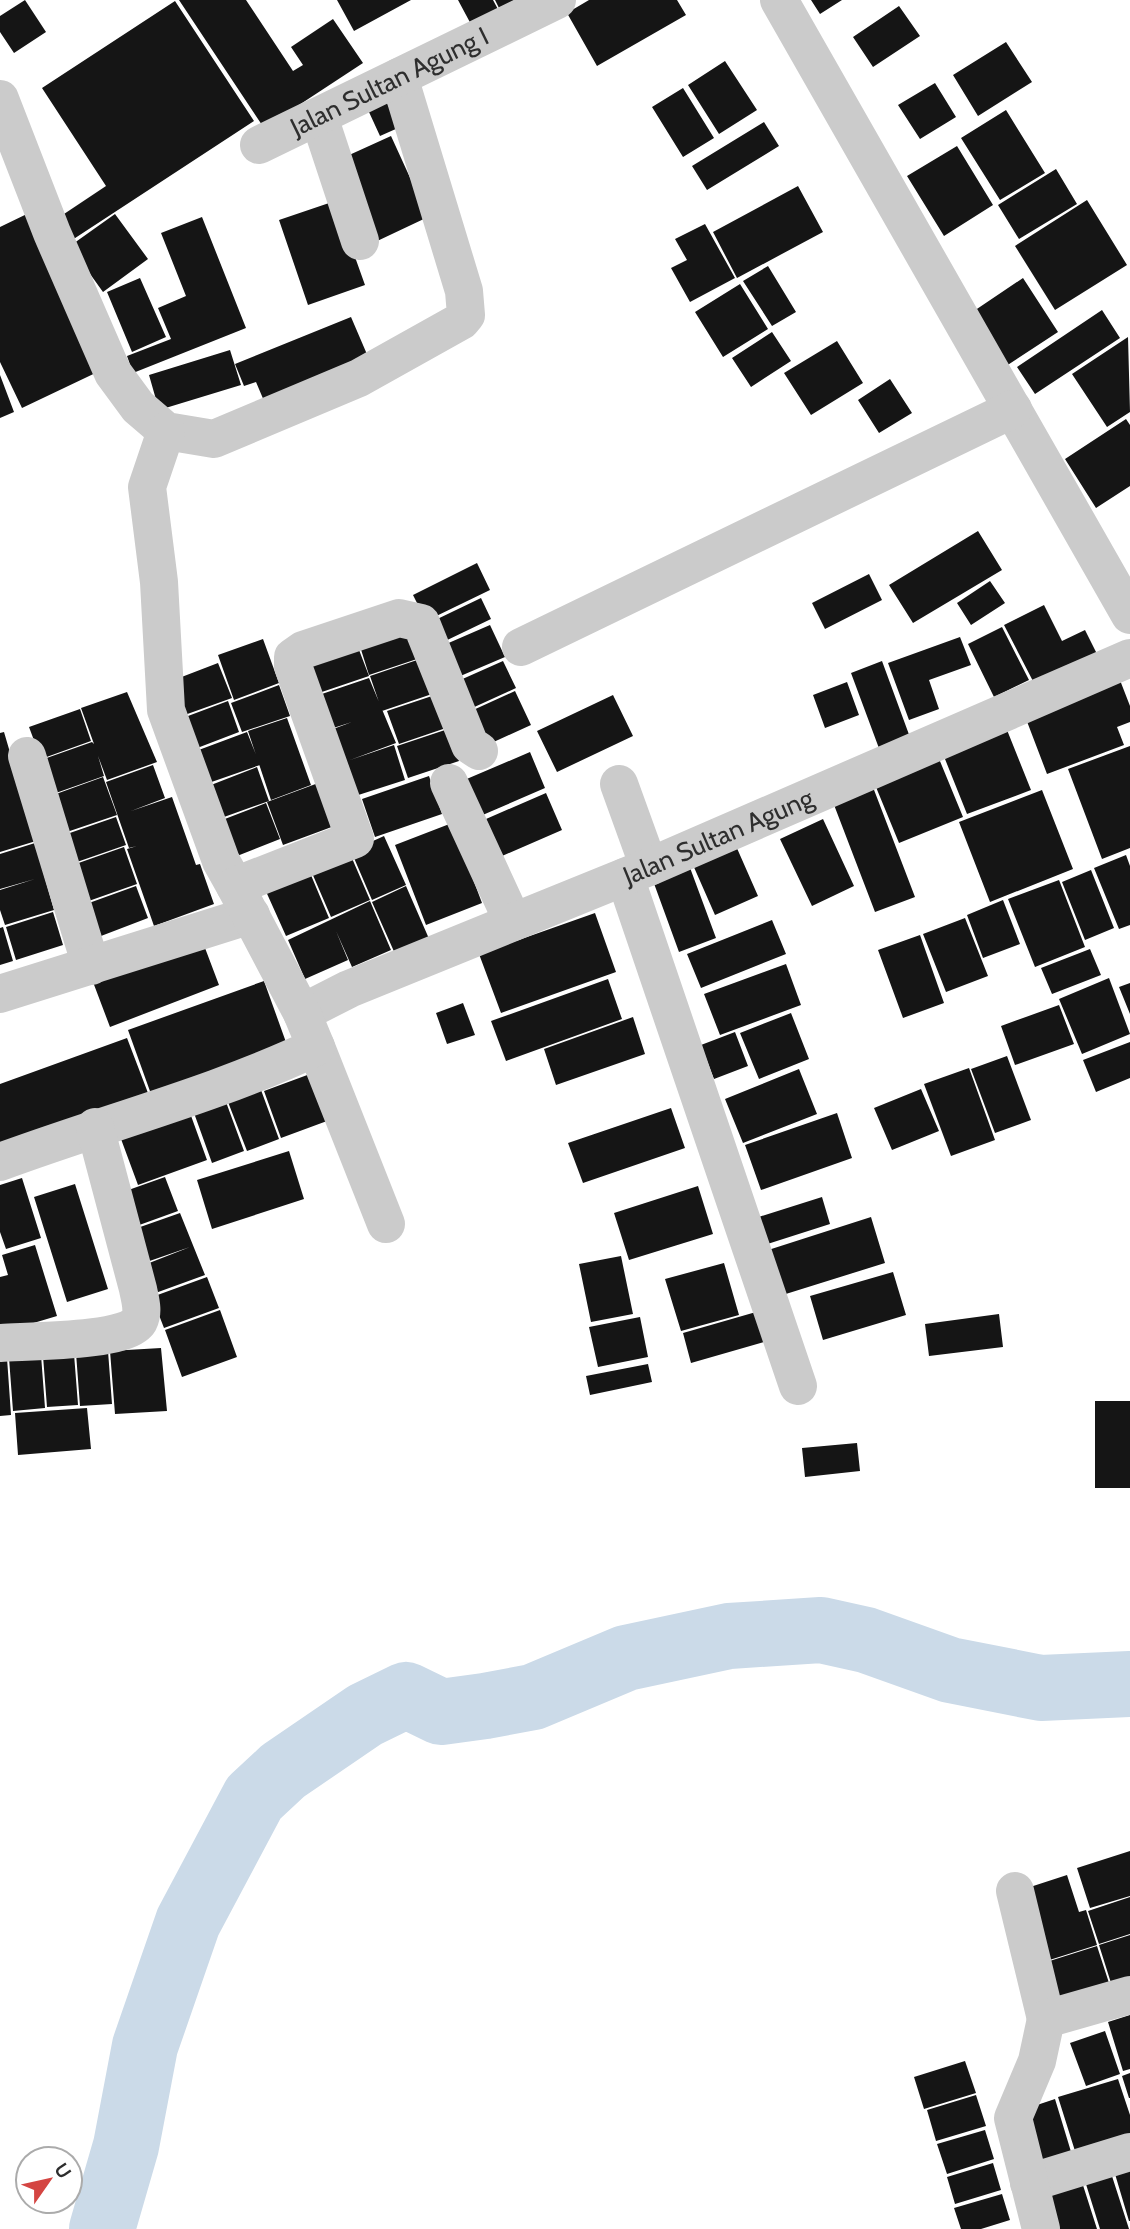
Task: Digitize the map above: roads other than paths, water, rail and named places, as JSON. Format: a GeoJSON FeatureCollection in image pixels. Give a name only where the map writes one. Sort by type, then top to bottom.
{"type":"FeatureCollection","features":[{"type":"Feature","properties":{"kind":"street","name":"Jalan Sultan Agung I"},"geometry":{"type":"LineString","coordinates":[[259,145],[557,0]]}},
{"type":"Feature","properties":{"kind":"street"},"geometry":{"type":"LineString","coordinates":[[779,0],[1130,615]]}},
{"type":"Feature","properties":{"kind":"street"},"geometry":{"type":"LineString","coordinates":[[0,99],[52,233],[113,373],[138,407],[166,431],[214,439],[359,378],[461,321],[466,315],[464,291],[399,77]]}},
{"type":"Feature","properties":{"kind":"street"},"geometry":{"type":"LineString","coordinates":[[319,117],[360,241]]}},
{"type":"Feature","properties":{"kind":"street"},"geometry":{"type":"LineString","coordinates":[[521,647],[1013,409]]}},
{"type":"Feature","properties":{"kind":"street"},"geometry":{"type":"LineString","coordinates":[[166,431],[146,487],[159,582],[166,710],[220,861],[244,901],[309,1030],[386,1224]]}},
{"type":"Feature","properties":{"kind":"street"},"geometry":{"type":"LineString","coordinates":[[0,994],[91,966],[244,901],[355,839],[293,666],[293,657],[303,650],[399,618],[421,623],[470,745],[479,751]]}},
{"type":"Feature","properties":{"kind":"street","name":"Jalan Sultan Agung"},"geometry":{"type":"LineString","coordinates":[[0,1162],[95,1127],[260,1074],[349,989],[637,872],[1130,658]]}},
{"type":"Feature","properties":{"kind":"street"},"geometry":{"type":"LineString","coordinates":[[27,756],[91,966]]}},
{"type":"Feature","properties":{"kind":"street"},"geometry":{"type":"LineString","coordinates":[[449,783],[513,922]]}},
{"type":"Feature","properties":{"kind":"street"},"geometry":{"type":"LineString","coordinates":[[619,784],[637,872],[798,1385]]}},
{"type":"Feature","properties":{"kind":"street"},"geometry":{"type":"LineString","coordinates":[[0,1343],[105,1337],[130,1332],[139,1322],[142,1311],[138,1289],[95,1127]]}},
{"type":"Feature","properties":{"kind":"street"},"geometry":{"type":"LineString","coordinates":[[1015,1891],[1046,2019],[1037,2061],[1013,2118],[1041,2229]]}},
{"type":"Feature","properties":{"kind":"street"},"geometry":{"type":"LineString","coordinates":[[1046,2019],[1130,1995]]}},
{"type":"Feature","properties":{"kind":"street"},"geometry":{"type":"LineString","coordinates":[[1029,2183],[1130,2152]]}},
{"type":"Feature","properties":{"kind":"waterway"},"geometry":{"type":"LineString","coordinates":[[102,2229],[126,2146],[145,2046],[188,1922],[254,1798],[283,1771],[365,1715],[406,1695],[441,1712],[485,1706],[533,1697],[626,1658],[729,1636],[821,1630],[866,1640],[950,1670],[1041,1688],[1130,1684]]}}]}
